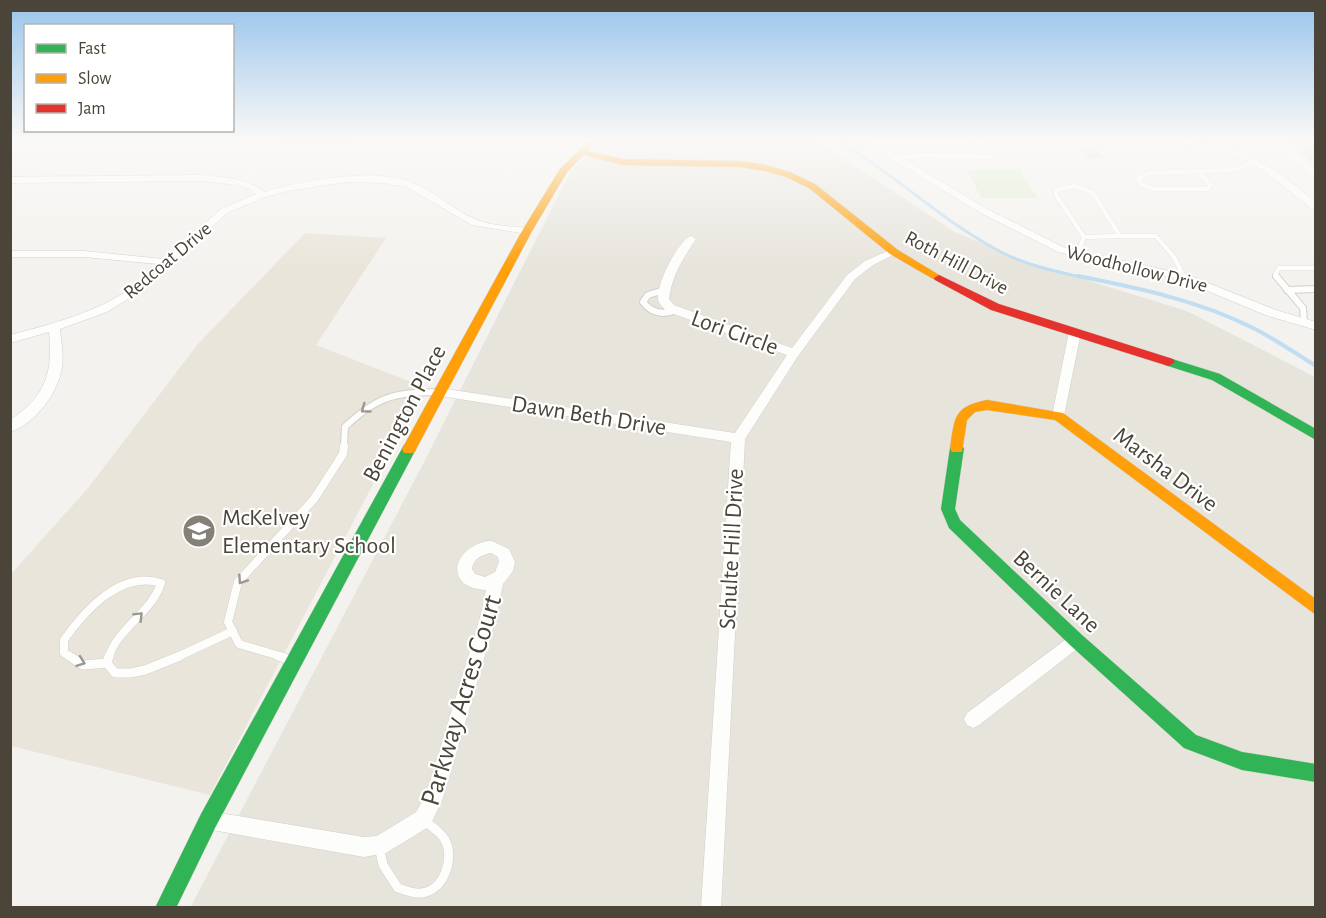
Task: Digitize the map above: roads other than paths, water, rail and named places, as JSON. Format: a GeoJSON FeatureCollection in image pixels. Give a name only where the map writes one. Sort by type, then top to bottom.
{"type":"FeatureCollection","features":[{"type":"Feature","properties":{"kind":"street"},"geometry":{"type":"LineString","coordinates":[[241,183],[253,187],[262,195]]}},
{"type":"Feature","properties":{"kind":"street","name":"Redcoat Drive"},"geometry":{"type":"LineString","coordinates":[[10,339],[54,327],[103,309],[137,289],[225,211],[262,195],[317,183]]}},
{"type":"Feature","properties":{"kind":"street","name":"Redcoat Drive"},"geometry":{"type":"LineString","coordinates":[[398,183],[410,185],[475,223],[527,231]]}},
{"type":"Feature","properties":{"kind":"street","name":"Benington Place"},"geometry":{"type":"LineString","coordinates":[[165,908],[208,821],[297,662],[527,231],[556,183]]}},
{"type":"Feature","properties":{"kind":"street","name":"Roth Hill Drive"},"geometry":{"type":"LineString","coordinates":[[804,183],[812,186],[894,252],[995,307],[1216,377],[1316,435]]}},
{"type":"Feature","properties":{"kind":"street","name":"Woodhollow Drive"},"geometry":{"type":"LineString","coordinates":[[937,183],[984,211],[1062,250],[1184,277],[1272,313],[1316,326]]}},
{"type":"Feature","properties":{"kind":"street"},"geometry":{"type":"LineString","coordinates":[[1287,183],[1316,209]]}},
{"type":"Feature","properties":{"kind":"street","name":"Lori Circle"},"geometry":{"type":"LineString","coordinates":[[691,238],[675,260],[664,290],[663,300],[670,308],[794,353]]}},
{"type":"Feature","properties":{"kind":"street","name":"Schulte Hill Drive"},"geometry":{"type":"LineString","coordinates":[[711,908],[738,438],[794,353],[852,277],[869,263],[894,252]]}},
{"type":"Feature","properties":{"kind":"street"},"geometry":{"type":"LineString","coordinates":[[10,254],[84,254],[165,262]]}},
{"type":"Feature","properties":{"kind":"street"},"geometry":{"type":"LineString","coordinates":[[10,427],[22,420],[46,394],[56,370],[54,327]]}},
{"type":"Feature","properties":{"kind":"street"},"geometry":{"type":"LineString","coordinates":[[1058,416],[1075,332]]}},
{"type":"Feature","properties":{"kind":"street","name":"Dawn Beth Drive"},"geometry":{"type":"LineString","coordinates":[[440,392],[738,438]]}},
{"type":"Feature","properties":{"kind":"street","name":"Bernie Lane"},"geometry":{"type":"LineString","coordinates":[[1058,416],[987,405],[971,408],[961,419],[948,508],[954,524],[1076,640],[1190,742],[1242,761],[1316,773]]}},
{"type":"Feature","properties":{"kind":"street","name":"Marsha Drive"},"geometry":{"type":"LineString","coordinates":[[1058,416],[1316,608]]}},
{"type":"Feature","properties":{"kind":"street","name":"Parkway Acres Court"},"geometry":{"type":"LineString","coordinates":[[379,846],[423,819],[434,798],[488,618],[496,581]]}},
{"type":"Feature","properties":{"kind":"street"},"geometry":{"type":"LineString","coordinates":[[973,719],[1076,640]]}},
{"type":"Feature","properties":{"kind":"street"},"geometry":{"type":"LineString","coordinates":[[208,821],[364,847],[379,846]]}},
{"type":"Feature","properties":{"kind":"lane"},"geometry":{"type":"LineString","coordinates":[[1140,183],[1153,189],[1208,189],[1211,185],[1209,183]]}},
{"type":"Feature","properties":{"kind":"lane"},"geometry":{"type":"LineString","coordinates":[[1084,237],[1056,195],[1056,190],[1062,187],[1088,189],[1120,236]]}},
{"type":"Feature","properties":{"kind":"lane"},"geometry":{"type":"LineString","coordinates":[[1084,237],[1156,236],[1174,257],[1184,277]]}},
{"type":"Feature","properties":{"kind":"lane"},"geometry":{"type":"LineString","coordinates":[[1077,255],[1084,237]]}},
{"type":"Feature","properties":{"kind":"lane"},"geometry":{"type":"LineString","coordinates":[[1304,323],[1303,308],[1275,276],[1279,268],[1316,268]]}},
{"type":"Feature","properties":{"kind":"lane"},"geometry":{"type":"LineString","coordinates":[[1287,290],[1316,289]]}},
{"type":"Feature","properties":{"kind":"lane","name":"Lori Circle"},"geometry":{"type":"LineString","coordinates":[[664,290],[648,295],[643,302],[647,309],[669,314],[677,310]]}},
{"type":"Feature","properties":{"kind":"lane"},"geometry":{"type":"LineString","coordinates":[[297,662],[239,644],[228,622],[238,582],[314,500],[343,454],[345,427],[364,408],[390,394],[440,392]]}},
{"type":"Feature","properties":{"kind":"lane"},"geometry":{"type":"LineString","coordinates":[[145,579],[162,583],[156,597],[115,641],[107,663],[83,665],[72,659],[64,653],[63,646],[68,634],[121,585],[145,579]]}},
{"type":"Feature","properties":{"kind":"lane"},"geometry":{"type":"LineString","coordinates":[[107,663],[112,671],[119,674],[135,673],[232,631]]}},
{"type":"Feature","properties":{"kind":"lane","name":"Parkway Acres Court"},"geometry":{"type":"LineString","coordinates":[[379,846],[383,866],[398,888],[421,893],[436,886],[445,874],[448,850],[444,839],[423,819]]}},
{"type":"Feature","properties":{"kind":"waterway"},"geometry":{"type":"LineString","coordinates":[[899,183],[961,228],[1005,254],[1024,262],[1085,278]]}},
{"type":"Feature","properties":{"kind":"waterway"},"geometry":{"type":"LineString","coordinates":[[1078,276],[1145,290],[1211,310],[1261,332],[1316,366]]}},
{"type":"Feature","properties":{"kind":"place","name":"McKelvey Elementary School"},"geometry":{"type":"Point","coordinates":[199,531]}}]}
